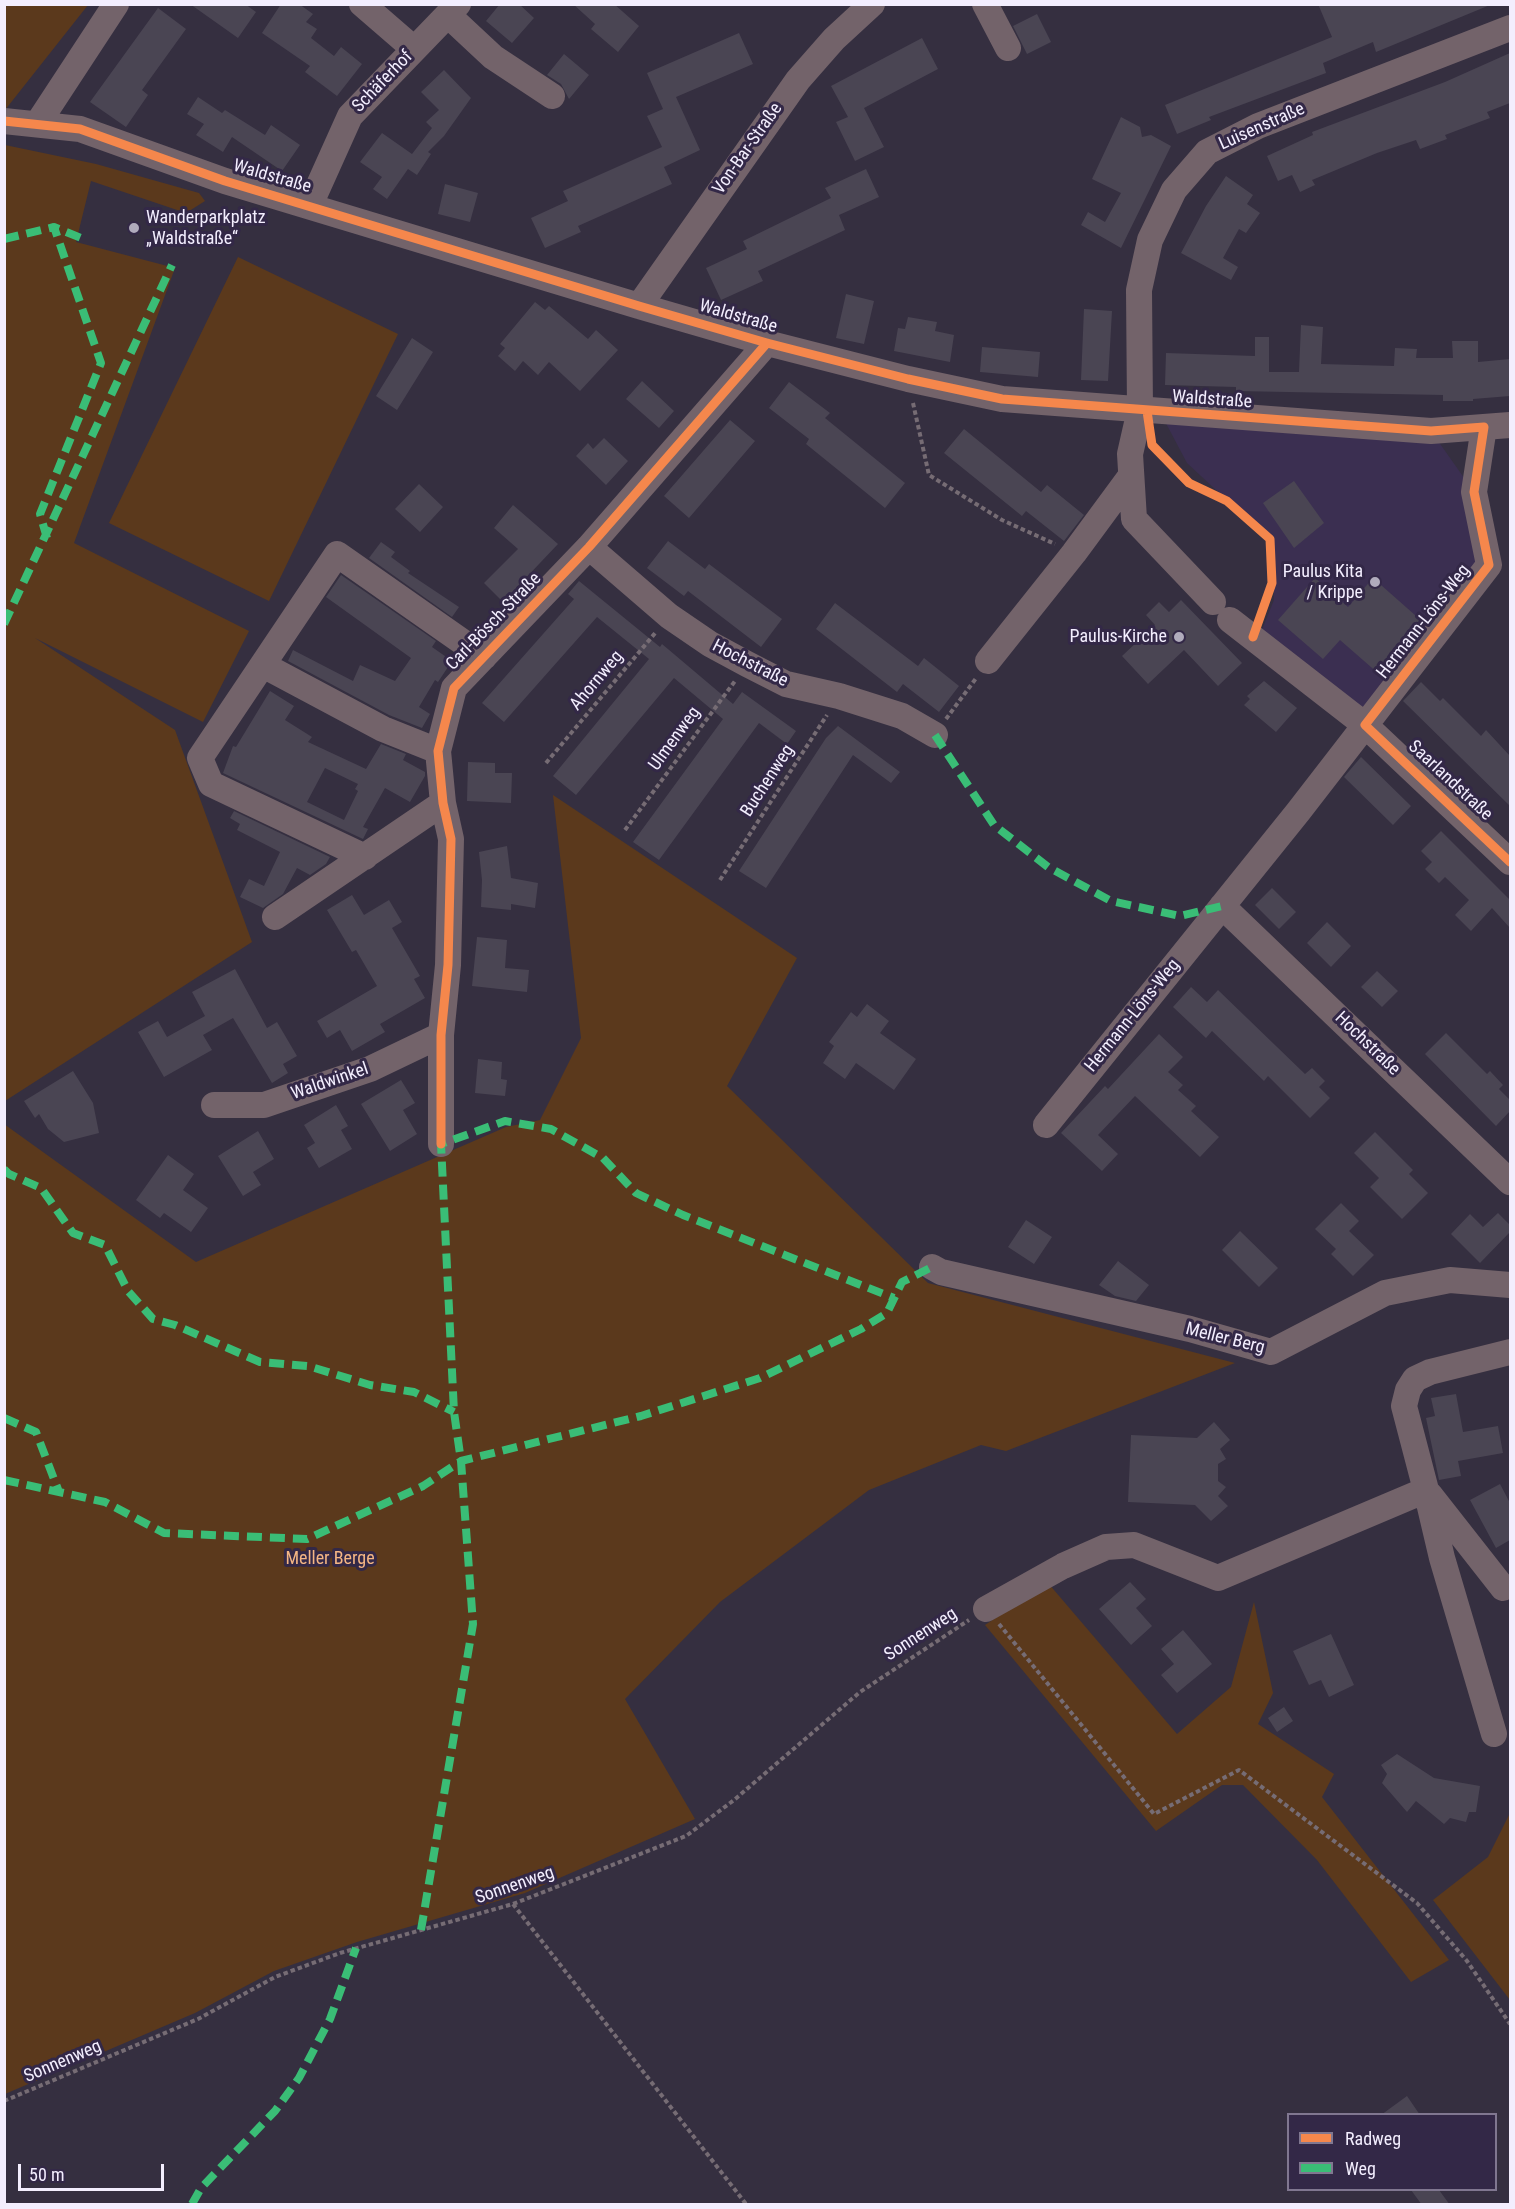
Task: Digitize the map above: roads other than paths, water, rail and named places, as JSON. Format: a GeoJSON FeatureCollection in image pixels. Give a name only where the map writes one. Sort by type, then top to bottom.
{"type":"FeatureCollection","features":[{"type":"Feature","properties":{"kind":"street"},"geometry":{"type":"LineString","coordinates":[[38,123],[116,4]]}},
{"type":"Feature","properties":{"kind":"street"},"geometry":{"type":"LineString","coordinates":[[362,4],[414,49]]}},
{"type":"Feature","properties":{"kind":"street"},"geometry":{"type":"LineString","coordinates":[[985,4],[1008,48]]}},
{"type":"Feature","properties":{"kind":"street","name":"Von-Bar-Straße"},"geometry":{"type":"LineString","coordinates":[[639,306],[798,80],[867,6]]}},
{"type":"Feature","properties":{"kind":"street"},"geometry":{"type":"LineString","coordinates":[[453,10],[493,57],[552,96]]}},
{"type":"Feature","properties":{"kind":"street","name":"Schäferhof"},"geometry":{"type":"LineString","coordinates":[[310,205],[350,116],[453,10]]}},
{"type":"Feature","properties":{"kind":"street","name":"Luisenstraße"},"geometry":{"type":"LineString","coordinates":[[1130,477],[1130,454],[1140,410],[1139,290],[1150,240],[1174,190],[1207,152],[1257,126],[1510,29]]}},
{"type":"Feature","properties":{"kind":"street","name":"Waldstraße"},"geometry":{"type":"LineString","coordinates":[[4,121],[80,129],[225,181],[639,306],[767,343],[908,379],[1002,399],[1431,431],[1510,425]]}},
{"type":"Feature","properties":{"kind":"street","name":"Carl-Bösch-Straße"},"geometry":{"type":"LineString","coordinates":[[441,1144],[441,1035],[450,909],[451,838],[443,803],[438,751],[454,688],[589,547],[767,343]]}},
{"type":"Feature","properties":{"kind":"street","name":"Hermann-Löns-Weg"},"geometry":{"type":"LineString","coordinates":[[1046,1125],[1222,906],[1489,565],[1474,492],[1484,427]]}},
{"type":"Feature","properties":{"kind":"street"},"geometry":{"type":"LineString","coordinates":[[988,661],[1074,553],[1130,477]]}},
{"type":"Feature","properties":{"kind":"street","name":"Saarlandstraße"},"geometry":{"type":"LineString","coordinates":[[1130,477],[1134,519],[1221,611],[1365,725],[1510,862]]}},
{"type":"Feature","properties":{"kind":"street","name":"Hochstraße"},"geometry":{"type":"LineString","coordinates":[[589,547],[669,616],[710,644],[786,684],[839,696],[902,716],[935,735]]}},
{"type":"Feature","properties":{"kind":"street","name":"Carl-Bösch-Straße"},"geometry":{"type":"LineString","coordinates":[[365,857],[211,784],[200,758],[337,554],[484,657]]}},
{"type":"Feature","properties":{"kind":"street"},"geometry":{"type":"LineString","coordinates":[[262,666],[383,729],[438,751]]}},
{"type":"Feature","properties":{"kind":"street"},"geometry":{"type":"LineString","coordinates":[[275,918],[443,803]]}},
{"type":"Feature","properties":{"kind":"street","name":"Hochstraße"},"geometry":{"type":"LineString","coordinates":[[1222,906],[1510,1182]]}},
{"type":"Feature","properties":{"kind":"street","name":"Waldwinkel"},"geometry":{"type":"LineString","coordinates":[[214,1106],[264,1105],[370,1069],[441,1035]]}},
{"type":"Feature","properties":{"kind":"street","name":"Meller Berg"},"geometry":{"type":"LineString","coordinates":[[932,1267],[941,1272],[1190,1329],[1271,1352],[1385,1293],[1450,1280],[1510,1285]]}},
{"type":"Feature","properties":{"kind":"street"},"geometry":{"type":"LineString","coordinates":[[1494,1734],[1442,1558],[1404,1406],[1408,1390],[1415,1379],[1430,1372],[1510,1352]]}},
{"type":"Feature","properties":{"kind":"street"},"geometry":{"type":"LineString","coordinates":[[1426,1490],[1503,1588]]}},
{"type":"Feature","properties":{"kind":"street"},"geometry":{"type":"LineString","coordinates":[[986,1609],[1063,1566],[1106,1547],[1134,1545],[1218,1578],[1426,1490]]}},
{"type":"Feature","properties":{"kind":"place","name":"Wanderparkplatz „Waldstraße“"},"geometry":{"type":"Point","coordinates":[134,228]}},
{"type":"Feature","properties":{"kind":"place","name":"Paulus Kita / Krippe"},"geometry":{"type":"Point","coordinates":[1375,582]}},
{"type":"Feature","properties":{"kind":"place","name":"Paulus-Kirche"},"geometry":{"type":"Point","coordinates":[1179,637]}},
{"type":"Feature","properties":{"kind":"park label","name":"Meller Berge"},"geometry":{"type":"Point","coordinates":[330,1559]}}]}
